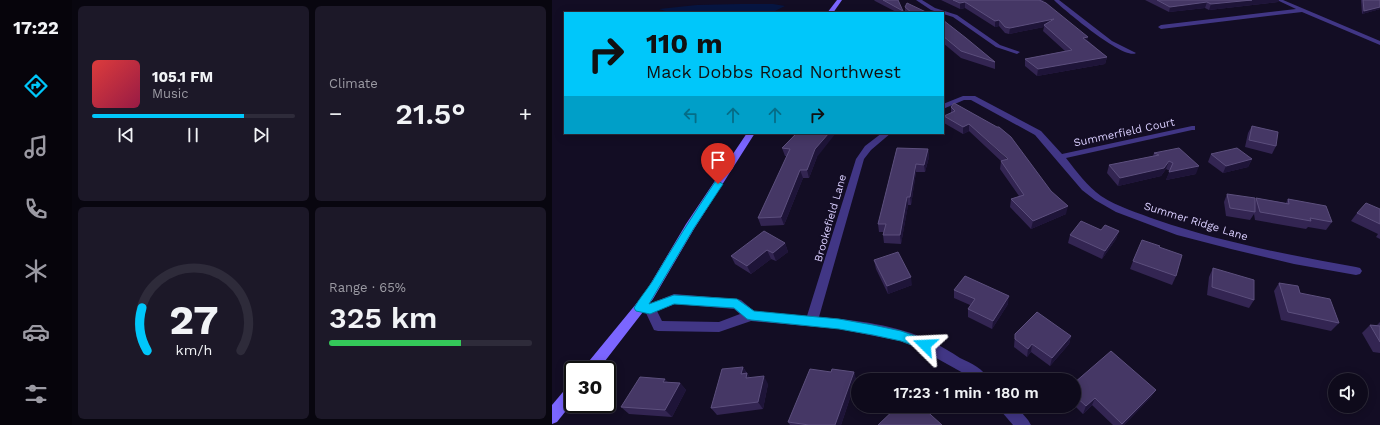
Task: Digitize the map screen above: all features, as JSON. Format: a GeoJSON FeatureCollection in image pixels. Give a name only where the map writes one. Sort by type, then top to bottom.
{"type":"FeatureCollection","features":[{"type":"Feature","properties":{"kind":"street"},"geometry":{"type":"LineString","coordinates":[[831,12],[840,0]]}},
{"type":"Feature","properties":{"kind":"street"},"geometry":{"type":"LineString","coordinates":[[918,0],[933,8],[955,16],[998,46],[1017,52]]}},
{"type":"Feature","properties":{"kind":"street"},"geometry":{"type":"LineString","coordinates":[[1056,0],[1110,42],[1133,53]]}},
{"type":"Feature","properties":{"kind":"street"},"geometry":{"type":"LineString","coordinates":[[1279,0],[1380,43]]}},
{"type":"Feature","properties":{"kind":"street"},"geometry":{"type":"LineString","coordinates":[[1162,27],[1303,10]]}},
{"type":"Feature","properties":{"kind":"street","name":"Summer Ridge Lane"},"geometry":{"type":"LineString","coordinates":[[944,107],[963,98],[972,98],[1032,129],[1060,157],[1085,188],[1098,198],[1120,210],[1181,232],[1231,245],[1294,260],[1356,270]]}},
{"type":"Feature","properties":{"kind":"street","name":"Summerfield Court"},"geometry":{"type":"LineString","coordinates":[[1060,157],[1192,128]]}},
{"type":"Feature","properties":{"kind":"street"},"geometry":{"type":"LineString","coordinates":[[598,361],[645,308],[649,296],[690,226],[750,134]]}},
{"type":"Feature","properties":{"kind":"street","name":"Brookefield Lane"},"geometry":{"type":"LineString","coordinates":[[812,321],[860,159],[864,152],[875,141],[886,134]]}},
{"type":"Feature","properties":{"kind":"street"},"geometry":{"type":"LineString","coordinates":[[645,308],[674,299],[737,304],[751,316]]}},
{"type":"Feature","properties":{"kind":"street"},"geometry":{"type":"LineString","coordinates":[[645,308],[658,326],[719,327],[751,316],[812,321],[866,328],[901,336],[925,345],[974,373]]}},
{"type":"Feature","properties":{"kind":"street"},"geometry":{"type":"LineString","coordinates":[[552,417],[564,402]]}},
{"type":"Feature","properties":{"kind":"street"},"geometry":{"type":"LineString","coordinates":[[1012,413],[1023,425]]}},
{"type":"Feature","properties":{"kind":"water"},"geometry":{"type":"Polygon","coordinates":[[[773,4],[785,6],[773,12],[669,12],[659,9],[697,5],[773,4]]]}},
{"type":"Feature","properties":{"kind":"building"},"geometry":{"type":"Polygon","coordinates":[[[883,0],[898,0],[903,11],[883,0]]]}},
{"type":"Feature","properties":{"kind":"building"},"geometry":{"type":"Polygon","coordinates":[[[953,0],[1039,0],[1046,3],[1088,37],[1083,38],[1107,57],[1038,69],[1025,59],[1072,50],[1044,25],[1054,19],[1010,28],[1005,27],[999,20],[995,21],[965,2],[960,3],[953,0]]]}},
{"type":"Feature","properties":{"kind":"building"},"geometry":{"type":"Polygon","coordinates":[[[1157,0],[1252,0],[1211,4],[1207,2],[1170,7],[1157,0]]]}},
{"type":"Feature","properties":{"kind":"building"},"geometry":{"type":"Polygon","coordinates":[[[1363,0],[1380,0],[1380,7],[1364,11],[1363,0]]]}},
{"type":"Feature","properties":{"kind":"building"},"geometry":{"type":"Polygon","coordinates":[[[907,3],[926,12],[911,12],[905,7],[907,3]]]}},
{"type":"Feature","properties":{"kind":"building"},"geometry":{"type":"Polygon","coordinates":[[[944,21],[995,62],[961,51],[944,37],[944,21]]]}},
{"type":"Feature","properties":{"kind":"building"},"geometry":{"type":"Polygon","coordinates":[[[954,103],[999,127],[1011,137],[1051,191],[1068,206],[1033,221],[1011,199],[1024,195],[1001,161],[1008,159],[969,124],[963,127],[944,116],[955,111],[951,107],[954,103]]]}},
{"type":"Feature","properties":{"kind":"building"},"geometry":{"type":"Polygon","coordinates":[[[1252,126],[1278,132],[1276,146],[1249,140],[1252,126]]]}},
{"type":"Feature","properties":{"kind":"building"},"geometry":{"type":"Polygon","coordinates":[[[796,134],[828,134],[815,149],[807,170],[800,170],[781,217],[758,218],[790,149],[782,148],[796,134]]]}},
{"type":"Feature","properties":{"kind":"building"},"geometry":{"type":"Polygon","coordinates":[[[897,148],[928,149],[924,165],[916,164],[910,197],[907,197],[900,235],[883,235],[886,224],[878,224],[897,148]]]}},
{"type":"Feature","properties":{"kind":"building"},"geometry":{"type":"Polygon","coordinates":[[[1179,148],[1199,166],[1169,172],[1173,163],[1169,161],[1164,168],[1120,178],[1109,165],[1159,155],[1154,153],[1179,148]]]}},
{"type":"Feature","properties":{"kind":"building"},"geometry":{"type":"Polygon","coordinates":[[[1237,148],[1252,159],[1226,166],[1211,154],[1237,148]]]}},
{"type":"Feature","properties":{"kind":"building"},"geometry":{"type":"Polygon","coordinates":[[[1227,194],[1255,198],[1255,212],[1230,208],[1227,194]]]}},
{"type":"Feature","properties":{"kind":"building"},"geometry":{"type":"Polygon","coordinates":[[[1256,198],[1289,204],[1288,199],[1326,206],[1332,222],[1310,218],[1311,221],[1260,212],[1256,198]]]}},
{"type":"Feature","properties":{"kind":"building"},"geometry":{"type":"Polygon","coordinates":[[[1366,203],[1380,209],[1380,224],[1357,213],[1366,203]]]}},
{"type":"Feature","properties":{"kind":"building"},"geometry":{"type":"Polygon","coordinates":[[[1081,221],[1101,230],[1105,225],[1119,231],[1105,251],[1070,235],[1081,221]]]}},
{"type":"Feature","properties":{"kind":"building"},"geometry":{"type":"Polygon","coordinates":[[[764,231],[785,243],[773,253],[767,250],[747,266],[731,256],[764,231]]]}},
{"type":"Feature","properties":{"kind":"building"},"geometry":{"type":"Polygon","coordinates":[[[1142,240],[1182,255],[1176,276],[1133,261],[1142,240]]]}},
{"type":"Feature","properties":{"kind":"building"},"geometry":{"type":"Polygon","coordinates":[[[898,252],[911,277],[887,286],[874,260],[898,252]]]}},
{"type":"Feature","properties":{"kind":"building"},"geometry":{"type":"Polygon","coordinates":[[[1213,268],[1254,280],[1254,300],[1212,287],[1213,268]]]}},
{"type":"Feature","properties":{"kind":"building"},"geometry":{"type":"Polygon","coordinates":[[[965,276],[1009,296],[993,321],[968,309],[975,299],[954,290],[965,276]]]}},
{"type":"Feature","properties":{"kind":"building"},"geometry":{"type":"Polygon","coordinates":[[[1279,283],[1298,286],[1300,293],[1330,299],[1339,323],[1288,312],[1279,283]]]}},
{"type":"Feature","properties":{"kind":"building"},"geometry":{"type":"Polygon","coordinates":[[[1037,312],[1071,336],[1052,358],[1032,344],[1028,349],[1015,339],[1015,334],[1037,312]]]}},
{"type":"Feature","properties":{"kind":"building"},"geometry":{"type":"Polygon","coordinates":[[[1370,325],[1380,326],[1380,342],[1370,325]]]}},
{"type":"Feature","properties":{"kind":"building"},"geometry":{"type":"Polygon","coordinates":[[[1111,351],[1156,390],[1122,424],[1095,398],[1086,406],[1081,401],[1081,377],[1111,351]]]}},
{"type":"Feature","properties":{"kind":"building"},"geometry":{"type":"Polygon","coordinates":[[[743,367],[741,374],[747,373],[746,378],[764,376],[758,402],[711,408],[722,369],[743,367]]]}},
{"type":"Feature","properties":{"kind":"building"},"geometry":{"type":"Polygon","coordinates":[[[810,369],[831,372],[832,369],[854,372],[851,373],[851,380],[835,425],[809,425],[788,422],[810,369]]]}},
{"type":"Feature","properties":{"kind":"building"},"geometry":{"type":"Polygon","coordinates":[[[640,377],[665,379],[663,382],[680,383],[665,410],[621,407],[640,377]]]}},
{"type":"Feature","properties":{"kind":"building"},"geometry":{"type":"Polygon","coordinates":[[[891,413],[929,413],[942,425],[878,425],[891,413]]]}},
{"type":"Feature","properties":{"kind":"route"},"geometry":{"type":"LineString","coordinates":[[718,184],[690,226],[649,296],[640,308],[650,309],[674,299],[737,304],[751,316],[839,324],[901,336],[925,345]]}}]}
